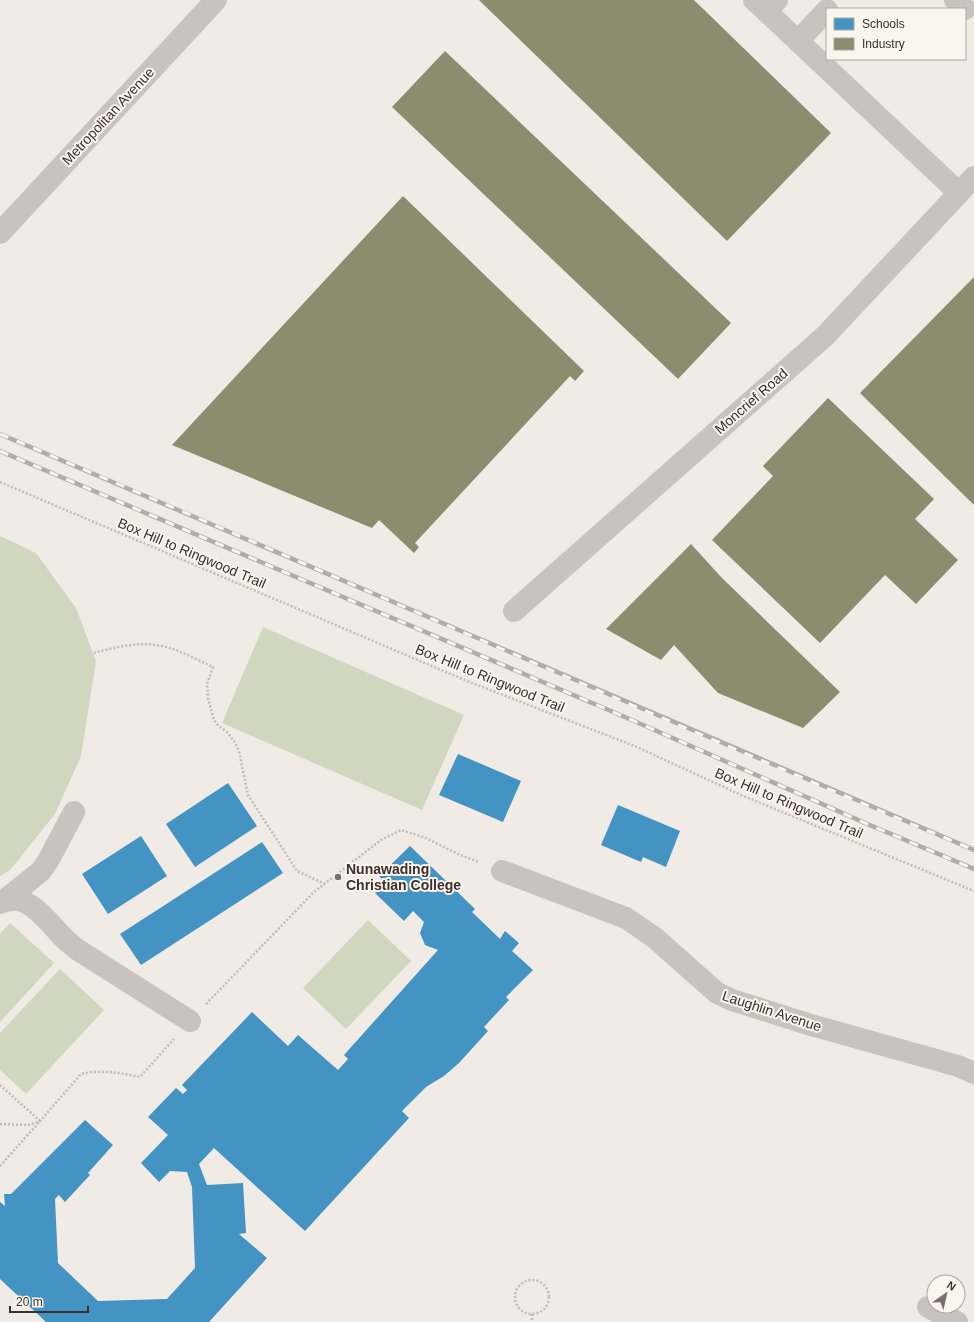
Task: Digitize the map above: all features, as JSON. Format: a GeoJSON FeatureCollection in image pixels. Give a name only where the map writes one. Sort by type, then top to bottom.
{"type":"FeatureCollection","features":[{"type":"Feature","properties":{"kind":"street","name":"Metropolitan Avenue"},"geometry":{"type":"LineString","coordinates":[[0,233],[216,0]]}},
{"type":"Feature","properties":{"kind":"street"},"geometry":{"type":"LineString","coordinates":[[830,8],[837,0]]}},
{"type":"Feature","properties":{"kind":"street"},"geometry":{"type":"LineString","coordinates":[[955,0],[964,8]]}},
{"type":"Feature","properties":{"kind":"street"},"geometry":{"type":"LineString","coordinates":[[766,4],[798,41],[959,193]]}},
{"type":"Feature","properties":{"kind":"street"},"geometry":{"type":"LineString","coordinates":[[966,10],[974,17]]}},
{"type":"Feature","properties":{"kind":"street"},"geometry":{"type":"LineString","coordinates":[[798,41],[826,12]]}},
{"type":"Feature","properties":{"kind":"street","name":"Moncrief Road"},"geometry":{"type":"LineString","coordinates":[[514,611],[825,336],[974,177]]}},
{"type":"Feature","properties":{"kind":"street"},"geometry":{"type":"LineString","coordinates":[[2,902],[41,871],[48,861],[74,812]]}},
{"type":"Feature","properties":{"kind":"street","name":"Laughlin Avenue"},"geometry":{"type":"LineString","coordinates":[[502,871],[626,918],[655,938],[717,993],[732,1000],[812,1025],[958,1066],[974,1073]]}},
{"type":"Feature","properties":{"kind":"street"},"geometry":{"type":"LineString","coordinates":[[2,902],[18,900],[28,903],[78,950],[190,1021]]}},
{"type":"Feature","properties":{"kind":"street"},"geometry":{"type":"LineString","coordinates":[[942,1314],[957,1322]]}},
{"type":"Feature","properties":{"kind":"path","name":"Box Hill to Ringwood Trail"},"geometry":{"type":"LineString","coordinates":[[0,482],[467,681],[637,747],[741,794],[974,891]]}},
{"type":"Feature","properties":{"kind":"path"},"geometry":{"type":"LineString","coordinates":[[94,653],[116,647],[155,645],[171,649],[212,667],[207,684],[208,698],[214,720],[228,733],[237,746],[242,762],[248,795],[297,871],[325,884]]}},
{"type":"Feature","properties":{"kind":"path"},"geometry":{"type":"LineString","coordinates":[[0,1166],[82,1074],[108,1071],[140,1077],[190,1021],[314,892],[381,840],[401,830],[426,838],[458,854],[502,871]]}},
{"type":"Feature","properties":{"kind":"path"},"geometry":{"type":"LineString","coordinates":[[0,1085],[40,1121]]}},
{"type":"Feature","properties":{"kind":"path"},"geometry":{"type":"LineString","coordinates":[[0,1124],[28,1126],[40,1121]]}},
{"type":"Feature","properties":{"kind":"path"},"geometry":{"type":"LineString","coordinates":[[530,1280],[541,1283],[546,1287],[549,1298],[548,1304],[544,1309],[540,1312],[532,1314],[523,1312],[519,1309],[514,1299],[520,1284],[530,1280]]}},
{"type":"Feature","properties":{"kind":"path"},"geometry":{"type":"LineString","coordinates":[[532,1314],[532,1322]]}},
{"type":"Feature","properties":{"kind":"green space"},"geometry":{"type":"Polygon","coordinates":[[[0,536],[36,553],[76,608],[96,661],[81,756],[55,814],[10,870],[0,876],[0,536]]]}},
{"type":"Feature","properties":{"kind":"green space"},"geometry":{"type":"Polygon","coordinates":[[[263,627],[464,715],[422,810],[222,723],[263,627]]]}},
{"type":"Feature","properties":{"kind":"green space"},"geometry":{"type":"Polygon","coordinates":[[[368,920],[411,961],[346,1029],[303,988],[368,920]]]}},
{"type":"Feature","properties":{"kind":"green space"},"geometry":{"type":"Polygon","coordinates":[[[10,923],[54,963],[0,1022],[0,934],[10,923]]]}},
{"type":"Feature","properties":{"kind":"green space"},"geometry":{"type":"Polygon","coordinates":[[[60,969],[104,1010],[26,1094],[0,1070],[0,1033],[60,969]]]}},
{"type":"Feature","properties":{"kind":"building: Schools"},"geometry":{"type":"Polygon","coordinates":[[[458,754],[521,781],[503,822],[439,795],[458,754]]]}},
{"type":"Feature","properties":{"kind":"building: Schools"},"geometry":{"type":"Polygon","coordinates":[[[228,783],[257,826],[195,867],[166,824],[228,783]]]}},
{"type":"Feature","properties":{"kind":"building: Schools"},"geometry":{"type":"Polygon","coordinates":[[[618,805],[680,831],[666,867],[643,857],[641,862],[601,845],[618,805]]]}},
{"type":"Feature","properties":{"kind":"building: Schools"},"geometry":{"type":"Polygon","coordinates":[[[141,836],[167,876],[108,914],[82,874],[141,836]]]}},
{"type":"Feature","properties":{"kind":"building: Schools"},"geometry":{"type":"Polygon","coordinates":[[[262,842],[283,873],[141,965],[120,934],[262,842]]]}},
{"type":"Feature","properties":{"kind":"building: Schools"},"geometry":{"type":"Polygon","coordinates":[[[410,846],[475,909],[472,912],[500,939],[505,931],[519,943],[512,951],[533,970],[506,997],[509,1000],[484,1027],[488,1031],[459,1063],[444,1076],[426,1087],[402,1111],[409,1118],[305,1231],[214,1148],[199,1164],[207,1185],[243,1183],[246,1233],[239,1234],[267,1258],[209,1322],[46,1322],[0,1279],[0,1202],[5,1206],[4,1194],[11,1194],[85,1120],[113,1145],[88,1173],[90,1175],[65,1202],[59,1195],[55,1199],[58,1263],[98,1301],[167,1299],[195,1268],[192,1187],[187,1172],[170,1171],[159,1182],[141,1163],[168,1135],[148,1117],[176,1088],[183,1094],[187,1090],[182,1085],[252,1012],[288,1046],[298,1035],[338,1070],[348,1059],[344,1055],[438,950],[425,945],[420,933],[424,922],[413,911],[404,921],[375,893],[385,883],[379,876],[410,846]]]}},
{"type":"Feature","properties":{"kind":"building: Industry"},"geometry":{"type":"Polygon","coordinates":[[[479,0],[694,0],[831,133],[727,241],[479,0]]]}},
{"type":"Feature","properties":{"kind":"building: Industry"},"geometry":{"type":"Polygon","coordinates":[[[445,51],[731,323],[678,379],[392,107],[445,51]]]}},
{"type":"Feature","properties":{"kind":"building: Industry"},"geometry":{"type":"Polygon","coordinates":[[[403,196],[584,371],[575,381],[570,376],[415,543],[419,547],[414,553],[379,520],[372,528],[172,445],[403,196]]]}},
{"type":"Feature","properties":{"kind":"building: Industry"},"geometry":{"type":"Polygon","coordinates":[[[974,277],[974,505],[860,393],[974,277]]]}},
{"type":"Feature","properties":{"kind":"building: Industry"},"geometry":{"type":"Polygon","coordinates":[[[828,398],[934,499],[915,519],[958,560],[916,604],[885,575],[820,643],[712,540],[773,476],[763,466],[828,398]]]}},
{"type":"Feature","properties":{"kind":"building: Industry"},"geometry":{"type":"Polygon","coordinates":[[[691,544],[722,578],[840,692],[803,728],[718,693],[674,645],[661,660],[606,629],[691,544]]]}},
{"type":"Feature","properties":{"kind":"railway"},"geometry":{"type":"LineString","coordinates":[[0,434],[974,850]]}},
{"type":"Feature","properties":{"kind":"railway"},"geometry":{"type":"LineString","coordinates":[[0,451],[625,717],[872,826],[974,869]]}},
{"type":"Feature","properties":{"kind":"place","name":"Nunawading Christian College"},"geometry":{"type":"Point","coordinates":[338,877]}}]}
